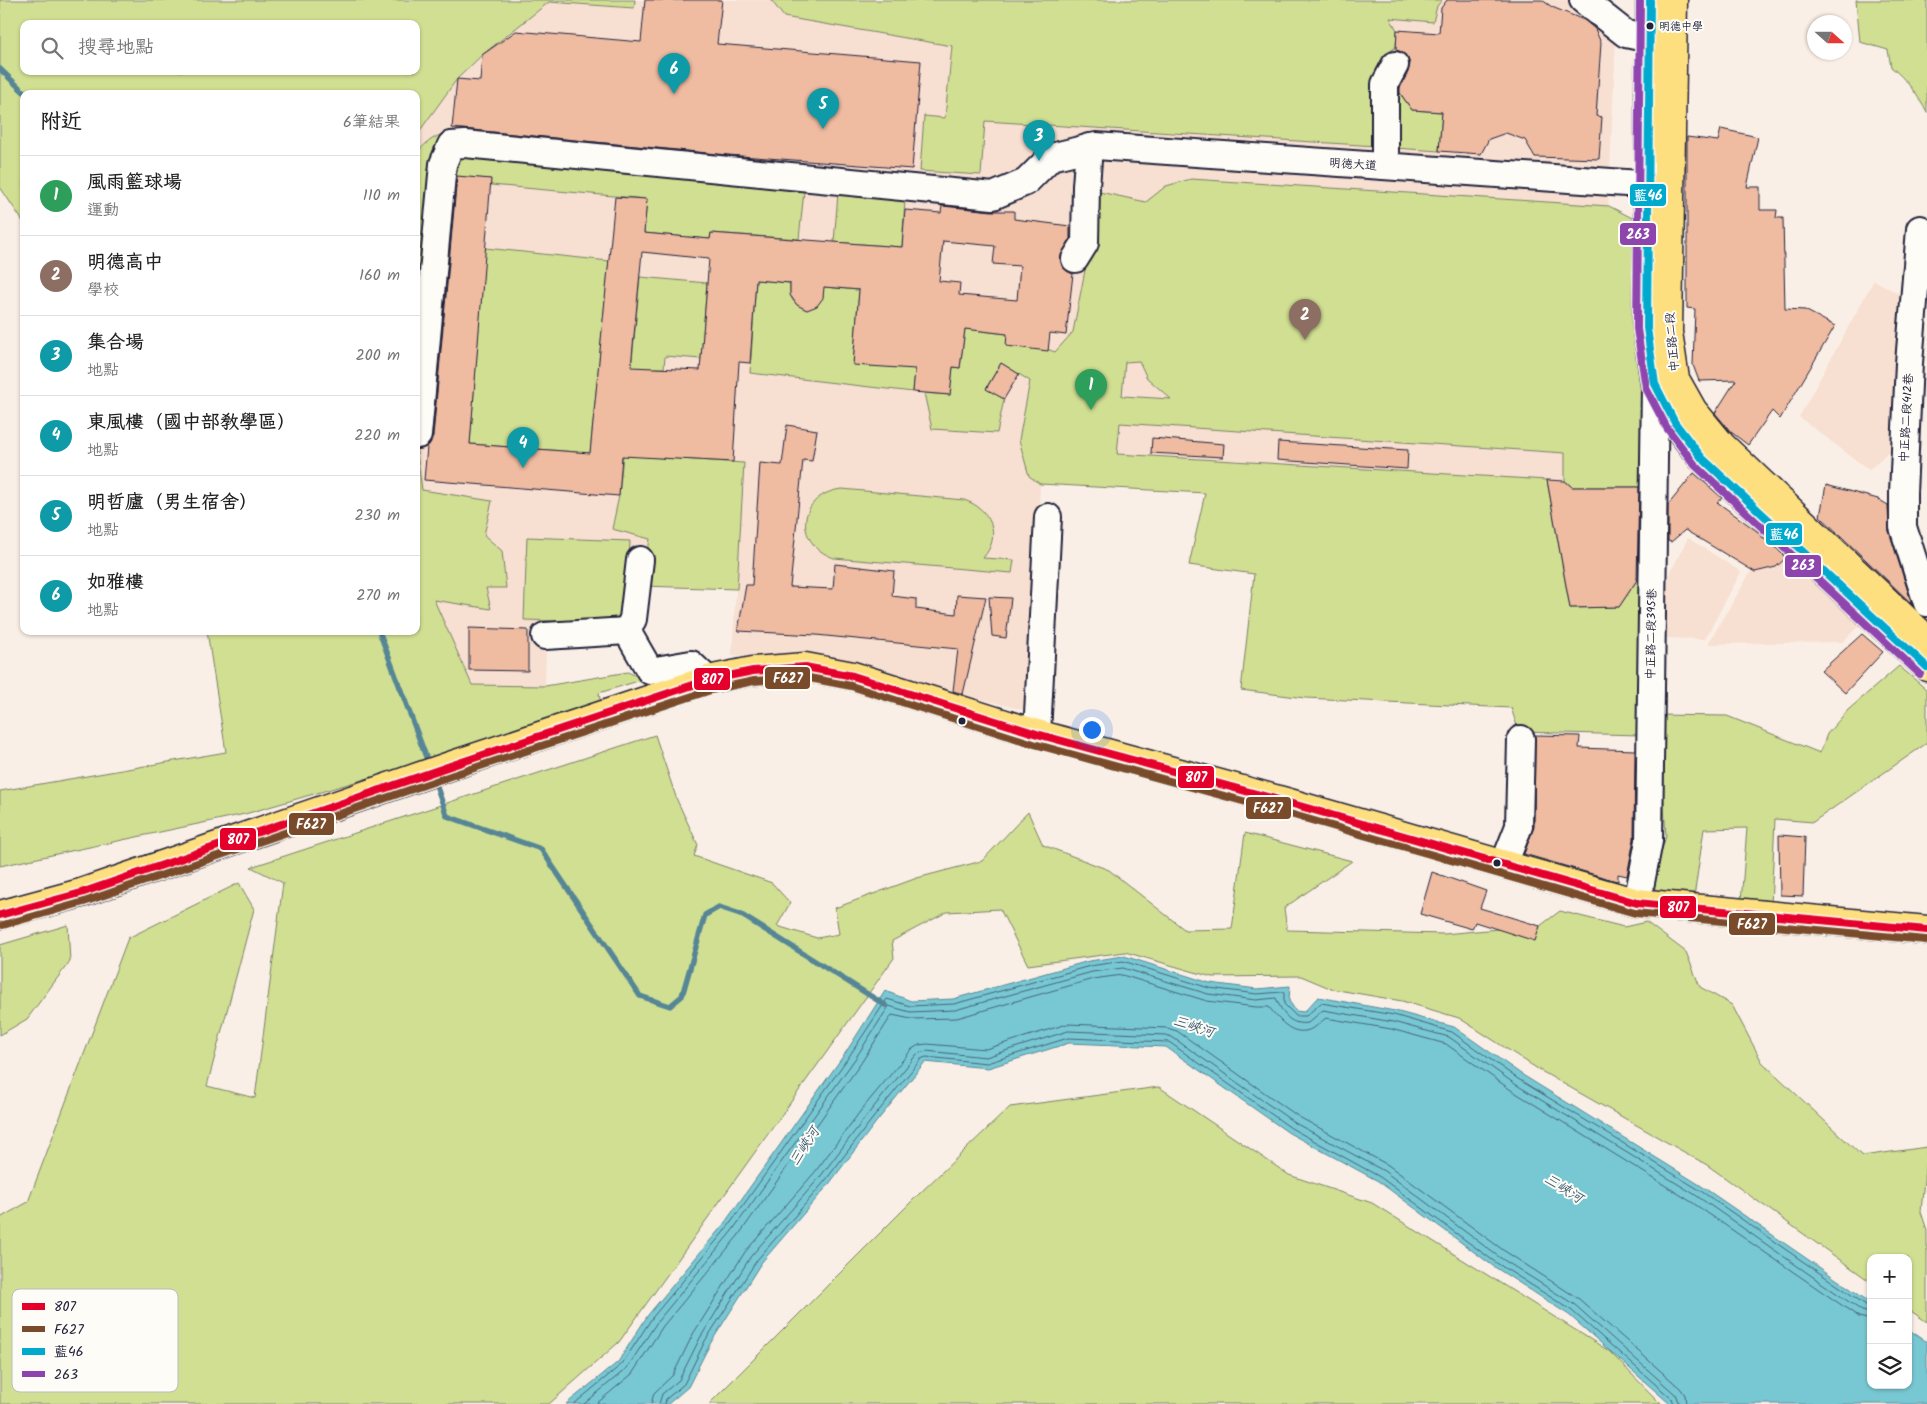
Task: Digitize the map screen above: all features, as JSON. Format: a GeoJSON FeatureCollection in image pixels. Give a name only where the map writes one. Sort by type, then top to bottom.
{"type":"FeatureCollection","features":[{"type":"Feature","properties":{"kind":"main road","name":"中正路二段"},"geometry":{"type":"LineString","coordinates":[[1650,0],[1650,39],[1659,185]]}},
{"type":"Feature","properties":{"kind":"main road","name":"中正路二段"},"geometry":{"type":"LineString","coordinates":[[1673,0],[1647,328],[1665,382],[1675,423],[1702,458],[1927,667]]}},
{"type":"Feature","properties":{"kind":"main road","name":"中正路二段"},"geometry":{"type":"LineString","coordinates":[[1665,382],[1693,411],[1722,446],[1925,630]]}},
{"type":"Feature","properties":{"kind":"main road"},"geometry":{"type":"LineString","coordinates":[[0,915],[81,893],[450,766],[708,680],[753,671],[805,667],[853,676],[1037,734],[1286,802],[1638,903],[1927,930]]}},
{"type":"Feature","properties":{"kind":"street"},"geometry":{"type":"LineString","coordinates":[[1584,0],[1626,34],[1650,39]]}},
{"type":"Feature","properties":{"kind":"street"},"geometry":{"type":"LineString","coordinates":[[1385,166],[1385,84],[1395,65]]}},
{"type":"Feature","properties":{"kind":"street","name":"明德大道"},"geometry":{"type":"LineString","coordinates":[[420,413],[443,164],[452,146],[465,144],[820,186],[993,196],[1026,182],[1051,157],[1092,146],[1659,185]]}},
{"type":"Feature","properties":{"kind":"street"},"geometry":{"type":"LineString","coordinates":[[1075,259],[1085,243],[1086,186],[1092,146]]}},
{"type":"Feature","properties":{"kind":"street","name":"中正路二段412巷"},"geometry":{"type":"LineString","coordinates":[[1920,229],[1909,362],[1903,527],[1927,603]]}},
{"type":"Feature","properties":{"kind":"street","name":"中正路二段395巷"},"geometry":{"type":"LineString","coordinates":[[1638,903],[1650,842],[1665,382]]}},
{"type":"Feature","properties":{"kind":"street"},"geometry":{"type":"LineString","coordinates":[[1037,734],[1048,517]]}},
{"type":"Feature","properties":{"kind":"street"},"geometry":{"type":"LineString","coordinates":[[627,631],[633,619],[640,560]]}},
{"type":"Feature","properties":{"kind":"street"},"geometry":{"type":"LineString","coordinates":[[545,636],[627,631]]}},
{"type":"Feature","properties":{"kind":"street"},"geometry":{"type":"LineString","coordinates":[[627,631],[650,671],[691,664],[708,680]]}},
{"type":"Feature","properties":{"kind":"street"},"geometry":{"type":"LineString","coordinates":[[1504,864],[1519,826],[1520,740]]}},
{"type":"Feature","properties":{"kind":"shaded area"},"geometry":{"type":"Polygon","coordinates":[[[635,0],[771,0],[785,17],[952,46],[945,118],[1390,18],[1437,6],[1442,0],[1571,0],[1616,35],[1596,483],[1276,464],[1266,496],[1040,484],[1032,712],[821,660],[767,659],[732,655],[744,463],[664,458],[637,619],[546,641],[545,686],[472,685],[433,599],[420,530],[420,130],[457,79],[482,55],[549,2],[633,8],[635,0]]]}},
{"type":"Feature","properties":{"kind":"shaded area"},"geometry":{"type":"Polygon","coordinates":[[[1874,280],[1906,298],[1889,451],[1869,470],[1799,417],[1874,280]]]}},
{"type":"Feature","properties":{"kind":"shaded area"},"geometry":{"type":"Polygon","coordinates":[[[1688,538],[1741,572],[1705,639],[1658,638],[1659,594],[1688,538]]]}},
{"type":"Feature","properties":{"kind":"shaded area"},"geometry":{"type":"Polygon","coordinates":[[[1769,541],[1862,623],[1842,642],[1708,644],[1769,541]]]}},
{"type":"Feature","properties":{"kind":"green space"},"geometry":{"type":"Polygon","coordinates":[[[0,0],[635,0],[634,8],[549,2],[482,55],[457,79],[420,130],[420,90],[20,90],[20,217],[0,187],[0,0]]]}},
{"type":"Feature","properties":{"kind":"green space"},"geometry":{"type":"Polygon","coordinates":[[[771,0],[1442,0],[1437,6],[1433,22],[1390,18],[1397,30],[1396,47],[1384,56],[1376,83],[1376,146],[985,121],[981,175],[920,171],[924,116],[945,118],[952,46],[784,17],[771,0]]]}},
{"type":"Feature","properties":{"kind":"green space"},"geometry":{"type":"Polygon","coordinates":[[[1856,0],[1927,0],[1927,113],[1911,88],[1891,67],[1888,50],[1860,42],[1856,0]]]}},
{"type":"Feature","properties":{"kind":"green space"},"geometry":{"type":"Polygon","coordinates":[[[1393,84],[1412,110],[1442,112],[1439,151],[1395,148],[1393,84]]]}},
{"type":"Feature","properties":{"kind":"green space"},"geometry":{"type":"Polygon","coordinates":[[[454,131],[437,164],[420,368],[420,150],[442,134],[454,131]]]}},
{"type":"Feature","properties":{"kind":"green space"},"geometry":{"type":"Polygon","coordinates":[[[463,151],[804,191],[799,239],[711,233],[710,239],[644,233],[647,199],[491,185],[490,179],[448,176],[463,151]]]}},
{"type":"Feature","properties":{"kind":"green space"},"geometry":{"type":"Polygon","coordinates":[[[1191,179],[1609,206],[1640,222],[1645,386],[1644,487],[1572,487],[1565,481],[1565,453],[1120,423],[1117,454],[1547,480],[1570,608],[1619,607],[1644,570],[1641,735],[1519,732],[1511,708],[1305,698],[1241,690],[1254,574],[1189,565],[1205,493],[1040,484],[1029,476],[1019,440],[1030,381],[1001,363],[986,388],[1004,399],[997,433],[932,429],[924,393],[950,395],[953,367],[960,368],[965,329],[1007,334],[1055,352],[1073,332],[1093,229],[1095,191],[1146,202],[1166,186],[1191,179]],[[1139,361],[1125,362],[1122,396],[1171,399],[1147,378],[1139,361]]]}},
{"type":"Feature","properties":{"kind":"green space"},"geometry":{"type":"Polygon","coordinates":[[[838,194],[905,200],[902,247],[834,242],[838,194]]]}},
{"type":"Feature","properties":{"kind":"green space"},"geometry":{"type":"Polygon","coordinates":[[[485,248],[609,261],[590,453],[470,444],[485,248]]]}},
{"type":"Feature","properties":{"kind":"green space"},"geometry":{"type":"Polygon","coordinates":[[[640,277],[707,283],[701,359],[665,356],[664,368],[654,368],[648,457],[744,463],[737,589],[642,586],[650,539],[612,529],[619,496],[640,277]]]}},
{"type":"Feature","properties":{"kind":"green space"},"geometry":{"type":"Polygon","coordinates":[[[756,280],[790,283],[791,297],[795,303],[807,310],[824,287],[859,290],[853,364],[921,301],[913,392],[750,373],[756,280]]]}},
{"type":"Feature","properties":{"kind":"green space"},"geometry":{"type":"Polygon","coordinates":[[[420,475],[422,490],[492,501],[484,535],[502,551],[506,588],[486,588],[491,609],[434,600],[472,685],[545,686],[628,672],[634,675],[670,669],[671,671],[599,693],[602,710],[245,814],[0,866],[0,791],[226,752],[208,635],[420,635],[420,475]]]}},
{"type":"Feature","properties":{"kind":"green space"},"geometry":{"type":"Polygon","coordinates":[[[842,489],[964,500],[973,504],[987,516],[993,532],[989,549],[983,558],[1014,560],[1012,573],[834,558],[820,551],[811,542],[806,531],[806,520],[809,509],[816,500],[827,493],[842,489]]]}},
{"type":"Feature","properties":{"kind":"green space"},"geometry":{"type":"Polygon","coordinates":[[[527,537],[630,541],[626,623],[524,620],[527,537]]]}},
{"type":"Feature","properties":{"kind":"green space"},"geometry":{"type":"Polygon","coordinates":[[[1899,666],[1927,690],[1927,743],[1813,822],[1775,819],[1771,906],[1741,902],[1747,828],[1704,829],[1694,897],[1648,896],[1666,836],[1658,715],[1727,716],[1820,753],[1827,734],[1848,710],[1899,666]]]}},
{"type":"Feature","properties":{"kind":"green space"},"geometry":{"type":"Polygon","coordinates":[[[655,735],[677,800],[698,845],[694,856],[772,883],[790,903],[777,926],[817,938],[839,934],[835,908],[917,878],[982,861],[1028,812],[1043,845],[1109,870],[1185,930],[1232,929],[1245,833],[1352,861],[1284,908],[1287,930],[1444,934],[1498,929],[1534,940],[1540,926],[1560,911],[1624,927],[1646,922],[1686,952],[1700,987],[1732,1005],[1762,1062],[1862,1156],[1927,1147],[1921,1212],[1927,1230],[1927,1322],[1912,1312],[1912,1254],[1867,1254],[1867,1279],[1707,1165],[1541,1071],[1459,1018],[1402,1001],[1332,989],[1301,976],[1212,977],[1125,952],[1028,965],[1000,909],[947,912],[892,941],[894,958],[619,1342],[549,1404],[0,1404],[0,1218],[28,1202],[128,938],[239,883],[254,909],[207,1086],[255,1098],[283,883],[251,867],[655,735]]]}},
{"type":"Feature","properties":{"kind":"green space"},"geometry":{"type":"Polygon","coordinates":[[[68,925],[70,961],[27,1019],[0,1035],[0,945],[68,925]]]}},
{"type":"Feature","properties":{"kind":"green space"},"geometry":{"type":"Polygon","coordinates":[[[1159,1087],[1289,1175],[1372,1203],[1609,1351],[1661,1404],[709,1404],[919,1194],[1010,1107],[1159,1087]]]}},
{"type":"Feature","properties":{"kind":"water","name":"三峽河"},"geometry":{"type":"Polygon","coordinates":[[[1124,956],[1210,983],[1257,989],[1290,986],[1289,1001],[1296,1011],[1304,1012],[1318,997],[1395,1011],[1454,1027],[1521,1074],[1700,1185],[1867,1300],[1867,1389],[1912,1389],[1912,1332],[1927,1342],[1927,1404],[1670,1404],[1569,1315],[1493,1266],[1378,1181],[1289,1133],[1166,1047],[1069,1043],[988,1068],[925,1062],[829,1184],[761,1263],[710,1344],[688,1387],[668,1404],[566,1404],[618,1362],[648,1315],[723,1225],[846,1052],[885,991],[911,1001],[953,999],[1089,961],[1124,956]]]}},
{"type":"Feature","properties":{"kind":"building"},"geometry":{"type":"Polygon","coordinates":[[[645,0],[722,0],[717,44],[921,61],[912,169],[728,155],[452,128],[457,79],[480,81],[482,55],[516,31],[641,42],[645,0]]]}},
{"type":"Feature","properties":{"kind":"building"},"geometry":{"type":"Polygon","coordinates":[[[1447,0],[1542,0],[1552,7],[1584,20],[1595,29],[1601,43],[1596,116],[1602,117],[1599,159],[1535,157],[1525,140],[1506,133],[1489,139],[1481,154],[1439,151],[1442,112],[1412,110],[1400,93],[1400,88],[1410,64],[1402,52],[1396,50],[1397,30],[1439,33],[1441,8],[1447,0]]]}},
{"type":"Feature","properties":{"kind":"building"},"geometry":{"type":"Polygon","coordinates":[[[1721,129],[1758,137],[1747,187],[1760,187],[1760,210],[1777,210],[1776,218],[1783,218],[1785,309],[1805,310],[1835,326],[1780,419],[1772,411],[1748,445],[1731,432],[1715,413],[1736,380],[1699,381],[1693,365],[1695,309],[1687,308],[1687,137],[1718,141],[1721,129]]]}},
{"type":"Feature","properties":{"kind":"building"},"geometry":{"type":"Polygon","coordinates":[[[457,176],[491,179],[470,444],[590,453],[615,197],[647,199],[644,233],[710,239],[711,233],[902,247],[905,210],[941,213],[942,206],[992,211],[1014,211],[1014,219],[1070,226],[1070,239],[1060,258],[1062,266],[1073,274],[1066,335],[1050,333],[1048,351],[1006,346],[1007,334],[965,329],[960,368],[953,367],[950,395],[913,392],[915,369],[853,365],[859,290],[824,287],[823,298],[817,306],[807,310],[797,305],[790,295],[790,283],[756,280],[750,363],[739,362],[733,462],[622,456],[619,496],[424,480],[427,447],[433,436],[457,176]],[[943,241],[939,281],[960,283],[959,295],[1017,300],[1020,266],[993,264],[995,246],[943,241]],[[642,252],[631,367],[700,370],[709,259],[642,252]]]}},
{"type":"Feature","properties":{"kind":"building"},"geometry":{"type":"Polygon","coordinates":[[[1001,363],[1019,374],[1004,399],[986,389],[1001,363]]]}},
{"type":"Feature","properties":{"kind":"building"},"geometry":{"type":"Polygon","coordinates":[[[787,425],[817,430],[812,461],[803,460],[790,587],[833,589],[835,564],[894,571],[892,596],[916,599],[916,609],[956,614],[957,595],[986,597],[963,694],[953,691],[958,649],[816,635],[738,631],[746,585],[752,585],[760,463],[782,465],[787,425]]]}},
{"type":"Feature","properties":{"kind":"building"},"geometry":{"type":"Polygon","coordinates":[[[1152,438],[1224,444],[1223,457],[1151,453],[1152,438]]]}},
{"type":"Feature","properties":{"kind":"building"},"geometry":{"type":"Polygon","coordinates":[[[1278,442],[1408,450],[1407,469],[1277,460],[1278,442]]]}},
{"type":"Feature","properties":{"kind":"building"},"geometry":{"type":"Polygon","coordinates":[[[1694,473],[1722,498],[1717,502],[1761,534],[1760,536],[1768,540],[1786,558],[1776,567],[1755,572],[1685,530],[1671,542],[1668,541],[1668,505],[1694,473]]]}},
{"type":"Feature","properties":{"kind":"building"},"geometry":{"type":"Polygon","coordinates":[[[1547,480],[1565,481],[1572,487],[1639,487],[1637,580],[1619,607],[1570,608],[1547,480]]]}},
{"type":"Feature","properties":{"kind":"building"},"geometry":{"type":"Polygon","coordinates":[[[1826,485],[1878,499],[1888,505],[1889,531],[1912,604],[1820,516],[1826,485]]]}},
{"type":"Feature","properties":{"kind":"building"},"geometry":{"type":"Polygon","coordinates":[[[989,597],[1011,598],[1006,638],[992,636],[989,597]]]}},
{"type":"Feature","properties":{"kind":"building"},"geometry":{"type":"Polygon","coordinates":[[[469,628],[528,630],[528,671],[469,670],[469,628]]]}},
{"type":"Feature","properties":{"kind":"building"},"geometry":{"type":"Polygon","coordinates":[[[1862,634],[1883,652],[1845,693],[1821,671],[1862,634]]]}},
{"type":"Feature","properties":{"kind":"building"},"geometry":{"type":"Polygon","coordinates":[[[1535,735],[1580,736],[1579,748],[1635,750],[1634,839],[1627,876],[1618,874],[1618,881],[1613,880],[1524,854],[1534,826],[1535,735]]]}},
{"type":"Feature","properties":{"kind":"building"},"geometry":{"type":"Polygon","coordinates":[[[1779,835],[1805,837],[1803,896],[1780,895],[1779,835]]]}},
{"type":"Feature","properties":{"kind":"building"},"geometry":{"type":"Polygon","coordinates":[[[1432,872],[1486,891],[1480,908],[1540,926],[1535,941],[1475,922],[1472,929],[1420,914],[1432,872]]]}},
{"type":"Feature","properties":{"kind":"waterway"},"geometry":{"type":"LineString","coordinates":[[0,69],[22,90]]}},
{"type":"Feature","properties":{"kind":"waterway"},"geometry":{"type":"LineString","coordinates":[[380,635],[429,765]]}},
{"type":"Feature","properties":{"kind":"waterway"},"geometry":{"type":"LineString","coordinates":[[434,779],[447,816],[541,849],[640,996],[670,1006],[682,996],[705,915],[719,907],[740,914],[885,1005]]}},
{"type":"Feature","properties":{"kind":"transit line","name":"263"},"geometry":{"type":"LineString","coordinates":[[1640,0],[1637,329],[1646,388],[1667,428],[1695,465],[1920,674]]}},
{"type":"Feature","properties":{"kind":"transit line","name":"藍46"},"geometry":{"type":"LineString","coordinates":[[1650,0],[1647,328],[1655,384],[1675,423],[1702,458],[1927,667]]}},
{"type":"Feature","properties":{"kind":"transit line","name":"807"},"geometry":{"type":"LineString","coordinates":[[0,915],[81,893],[450,766],[708,680],[753,671],[805,667],[853,676],[1037,734],[1286,802],[1637,903],[1927,930]]}},
{"type":"Feature","properties":{"kind":"transit line","name":"F627"},"geometry":{"type":"LineString","coordinates":[[3,925],[84,902],[453,775],[711,690],[754,681],[804,677],[851,686],[1034,744],[1283,812],[1635,913],[1926,940]]}},
{"type":"Feature","properties":{"kind":"place","name":"明德中學"},"geometry":{"type":"Point","coordinates":[1650,26]}},
{"type":"Feature","properties":{"kind":"place","name":"如雅樓"},"geometry":{"type":"Point","coordinates":[674,94]}},
{"type":"Feature","properties":{"kind":"place","name":"明哲廬（男生宿舍）"},"geometry":{"type":"Point","coordinates":[823,129]}},
{"type":"Feature","properties":{"kind":"place","name":"集合場"},"geometry":{"type":"Point","coordinates":[1039,161]}},
{"type":"Feature","properties":{"kind":"place","name":"明德高中"},"geometry":{"type":"Point","coordinates":[1305,340]}},
{"type":"Feature","properties":{"kind":"place","name":"風雨籃球場"},"geometry":{"type":"Point","coordinates":[1091,410]}},
{"type":"Feature","properties":{"kind":"place","name":"東風樓（國中部教學區）"},"geometry":{"type":"Point","coordinates":[523,468]}}]}
